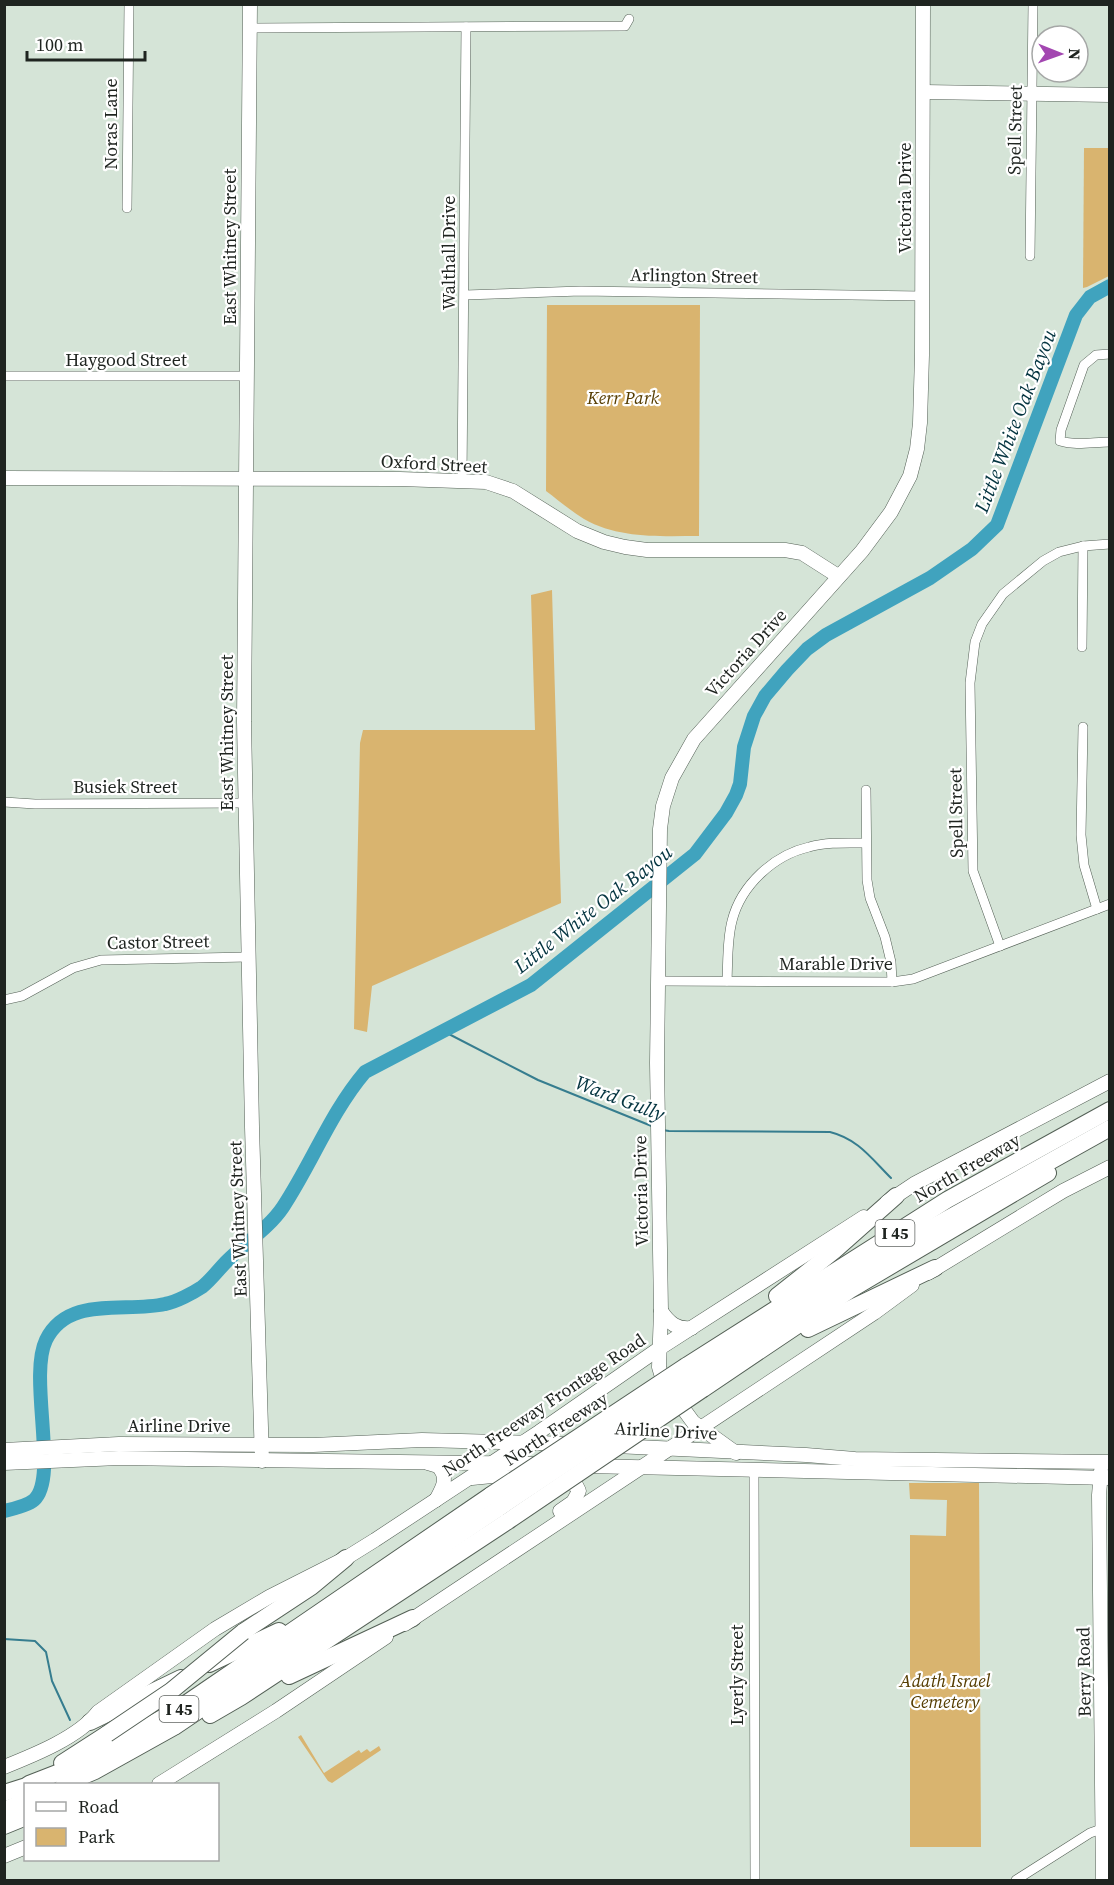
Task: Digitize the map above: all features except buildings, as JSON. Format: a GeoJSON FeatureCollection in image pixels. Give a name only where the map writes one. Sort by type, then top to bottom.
{"type":"FeatureCollection","features":[{"type":"Feature","properties":{"kind":"highway","name":"North Freeway"},"geometry":{"type":"LineString","coordinates":[[695,1377],[715,1347],[947,1200],[1110,1110]]}},
{"type":"Feature","properties":{"kind":"highway","name":"North Freeway"},"geometry":{"type":"LineString","coordinates":[[68,1783],[95,1771],[174,1727],[695,1377],[895,1248],[1110,1128]]}},
{"type":"Feature","properties":{"kind":"highway","name":"North Freeway"},"geometry":{"type":"LineString","coordinates":[[93,1783],[242,1697],[499,1508],[695,1377],[778,1338],[850,1290],[1066,1162],[1110,1139]]}},
{"type":"Feature","properties":{"kind":"highway"},"geometry":{"type":"LineString","coordinates":[[715,1347],[834,1251],[896,1196]]}},
{"type":"Feature","properties":{"kind":"highway"},"geometry":{"type":"LineString","coordinates":[[778,1338],[807,1330],[936,1268]]}},
{"type":"Feature","properties":{"kind":"highway","name":"North Freeway"},"geometry":{"type":"LineString","coordinates":[[37,1783],[83,1763],[178,1709],[318,1614],[499,1508]]}},
{"type":"Feature","properties":{"kind":"highway"},"geometry":{"type":"LineString","coordinates":[[33,1783],[171,1691],[243,1632],[311,1587],[346,1558]]}},
{"type":"Feature","properties":{"kind":"highway"},"geometry":{"type":"LineString","coordinates":[[90,1722],[241,1648],[318,1614]]}},
{"type":"Feature","properties":{"kind":"highway"},"geometry":{"type":"LineString","coordinates":[[242,1697],[413,1618]]}},
{"type":"Feature","properties":{"kind":"highway","name":"North Freeway"},"geometry":{"type":"LineString","coordinates":[[4,1794],[24,1788]]}},
{"type":"Feature","properties":{"kind":"highway","name":"North Freeway"},"geometry":{"type":"LineString","coordinates":[[4,1810],[24,1789]]}},
{"type":"Feature","properties":{"kind":"highway"},"geometry":{"type":"LineString","coordinates":[[4,1826],[24,1818]]}},
{"type":"Feature","properties":{"kind":"main road","name":"East Whitney Street"},"geometry":{"type":"LineString","coordinates":[[250,4],[246,803],[262,1461]]}},
{"type":"Feature","properties":{"kind":"main road","name":"Victoria Drive"},"geometry":{"type":"LineString","coordinates":[[730,1448],[701,1428],[685,1413],[662,1377],[659,1366],[661,1311],[657,981],[663,806],[672,778],[693,739],[879,530],[902,494],[910,476],[921,423],[923,4]]}},
{"type":"Feature","properties":{"kind":"main road"},"geometry":{"type":"LineString","coordinates":[[924,92],[1110,95]]}},
{"type":"Feature","properties":{"kind":"main road","name":"Oxford Street"},"geometry":{"type":"LineString","coordinates":[[4,478],[246,478],[486,482],[513,491],[577,531],[604,542],[646,550],[785,550],[802,553],[838,576]]}},
{"type":"Feature","properties":{"kind":"main road","name":"North Freeway Frontage Road"},"geometry":{"type":"LineString","coordinates":[[4,1772],[11,1764],[54,1744],[90,1722],[98,1712],[215,1629],[269,1597],[346,1558],[469,1479],[660,1348],[914,1184],[1110,1081]]}},
{"type":"Feature","properties":{"kind":"main road"},"geometry":{"type":"LineString","coordinates":[[162,1783],[276,1711],[874,1313],[936,1268],[1063,1191],[1110,1167]]}},
{"type":"Feature","properties":{"kind":"main road"},"geometry":{"type":"LineString","coordinates":[[661,1311],[668,1321],[682,1330],[692,1328]]}},
{"type":"Feature","properties":{"kind":"main road"},"geometry":{"type":"LineString","coordinates":[[719,1416],[716,1423],[717,1433],[730,1448]]}},
{"type":"Feature","properties":{"kind":"main road","name":"Airline Drive"},"geometry":{"type":"LineString","coordinates":[[4,1450],[23,1455],[262,1444],[422,1440],[525,1442],[730,1448],[871,1466],[989,1476],[1105,1478]]}},
{"type":"Feature","properties":{"kind":"main road"},"geometry":{"type":"LineString","coordinates":[[333,1444],[333,1462]]}},
{"type":"Feature","properties":{"kind":"main road","name":"Airline Drive"},"geometry":{"type":"LineString","coordinates":[[118,1451],[262,1461],[494,1462],[747,1471],[989,1461],[1105,1462]]}},
{"type":"Feature","properties":{"kind":"main road"},"geometry":{"type":"LineString","coordinates":[[754,1469],[758,1462],[774,1462],[787,1454]]}},
{"type":"Feature","properties":{"kind":"main road","name":"Airline Drive"},"geometry":{"type":"LineString","coordinates":[[4,1463],[23,1455]]}},
{"type":"Feature","properties":{"kind":"main road"},"geometry":{"type":"LineString","coordinates":[[989,1461],[989,1476]]}},
{"type":"Feature","properties":{"kind":"main road"},"geometry":{"type":"LineString","coordinates":[[426,1462],[438,1466],[444,1475],[444,1484],[436,1500]]}},
{"type":"Feature","properties":{"kind":"main road","name":"Berry Road"},"geometry":{"type":"LineString","coordinates":[[1103,1881],[1106,1827],[1105,1462]]}},
{"type":"Feature","properties":{"kind":"main road"},"geometry":{"type":"LineString","coordinates":[[469,1479],[492,1476],[547,1480],[567,1482],[578,1487],[578,1494],[573,1502],[534,1527],[522,1546]]}},
{"type":"Feature","properties":{"kind":"street","name":"Noras Lane"},"geometry":{"type":"LineString","coordinates":[[128,207],[129,4]]}},
{"type":"Feature","properties":{"kind":"street","name":"Spell Street"},"geometry":{"type":"LineString","coordinates":[[1030,256],[1033,4]]}},
{"type":"Feature","properties":{"kind":"street"},"geometry":{"type":"LineString","coordinates":[[250,28],[625,26],[628,19]]}},
{"type":"Feature","properties":{"kind":"street","name":"Walthall Drive"},"geometry":{"type":"LineString","coordinates":[[462,480],[466,27]]}},
{"type":"Feature","properties":{"kind":"street","name":"Arlington Street"},"geometry":{"type":"LineString","coordinates":[[465,295],[591,291],[922,296]]}},
{"type":"Feature","properties":{"kind":"street"},"geometry":{"type":"LineString","coordinates":[[1110,354],[1096,355],[1084,365],[1061,430],[1060,441],[1072,445],[1110,442]]}},
{"type":"Feature","properties":{"kind":"street","name":"Haygood Street"},"geometry":{"type":"LineString","coordinates":[[4,376],[247,376]]}},
{"type":"Feature","properties":{"kind":"street","name":"Spell Street"},"geometry":{"type":"LineString","coordinates":[[1000,946],[974,871],[971,672],[975,642],[982,624],[1004,594],[1043,561],[1059,552],[1083,546],[1110,544]]}},
{"type":"Feature","properties":{"kind":"street"},"geometry":{"type":"LineString","coordinates":[[1082,647],[1083,546]]}},
{"type":"Feature","properties":{"kind":"street"},"geometry":{"type":"LineString","coordinates":[[1083,726],[1081,835],[1084,865],[1097,909]]}},
{"type":"Feature","properties":{"kind":"street"},"geometry":{"type":"LineString","coordinates":[[866,790],[867,880],[870,898],[885,937],[891,962],[892,982]]}},
{"type":"Feature","properties":{"kind":"street","name":"Busiek Street"},"geometry":{"type":"LineString","coordinates":[[4,802],[35,804],[246,803]]}},
{"type":"Feature","properties":{"kind":"street"},"geometry":{"type":"LineString","coordinates":[[728,981],[729,937],[732,920],[738,904],[758,877],[774,863],[791,853],[809,847],[845,842],[865,843]]}},
{"type":"Feature","properties":{"kind":"street","name":"Marable Drive"},"geometry":{"type":"LineString","coordinates":[[657,981],[892,982],[913,979],[1110,904]]}},
{"type":"Feature","properties":{"kind":"street","name":"Castor Street"},"geometry":{"type":"LineString","coordinates":[[4,1000],[22,996],[73,968],[101,960],[248,957]]}},
{"type":"Feature","properties":{"kind":"street","name":"Lyerly Street"},"geometry":{"type":"LineString","coordinates":[[754,1469],[755,1881]]}},
{"type":"Feature","properties":{"kind":"street"},"geometry":{"type":"LineString","coordinates":[[1016,1881],[1074,1842],[1106,1827]]}},
{"type":"Feature","properties":{"kind":"green space"},"geometry":{"type":"Polygon","coordinates":[[[1084,148],[1110,148],[1109,276],[1083,288],[1084,148]]]}},
{"type":"Feature","properties":{"kind":"green space","name":"Kerr Park"},"geometry":{"type":"Polygon","coordinates":[[[547,305],[700,305],[699,536],[640,535],[611,530],[584,519],[546,491],[547,305]]]}},
{"type":"Feature","properties":{"kind":"green space"},"geometry":{"type":"Polygon","coordinates":[[[552,590],[561,903],[372,986],[367,1032],[354,1029],[360,743],[363,730],[535,730],[531,595],[552,590]]]}},
{"type":"Feature","properties":{"kind":"green space","name":"Adath Israel Cemetery"},"geometry":{"type":"Polygon","coordinates":[[[909,1483],[979,1483],[981,1847],[910,1847],[910,1535],[946,1536],[947,1500],[910,1499],[909,1483]]]}},
{"type":"Feature","properties":{"kind":"green space"},"geometry":{"type":"Polygon","coordinates":[[[301,1735],[324,1773],[359,1750],[361,1753],[367,1749],[370,1752],[379,1746],[381,1750],[332,1783],[328,1781],[298,1737],[301,1735]]]}},
{"type":"Feature","properties":{"kind":"waterway","name":"Little White Oak Bayou"},"geometry":{"type":"LineString","coordinates":[[4,1511],[31,1502],[41,1488],[44,1471],[41,1357],[46,1340],[56,1326],[68,1317],[83,1311],[165,1304],[202,1287],[277,1215],[342,1104],[365,1072],[531,985],[695,854],[726,813],[736,795],[740,784],[744,747],[754,716],[765,696],[787,670],[807,649],[826,635],[930,578],[972,549],[997,525],[1076,315],[1090,297],[1110,286]]}},
{"type":"Feature","properties":{"kind":"waterway","name":"Ward Gully"},"geometry":{"type":"LineString","coordinates":[[443,1031],[538,1080],[654,1127]]}},
{"type":"Feature","properties":{"kind":"waterway","name":"Ward Gully"},"geometry":{"type":"LineString","coordinates":[[662,1130],[830,1132],[856,1144],[891,1178]]}},
{"type":"Feature","properties":{"kind":"waterway"},"geometry":{"type":"LineString","coordinates":[[4,1639],[35,1641],[46,1652],[52,1681],[70,1720]]}}]}
